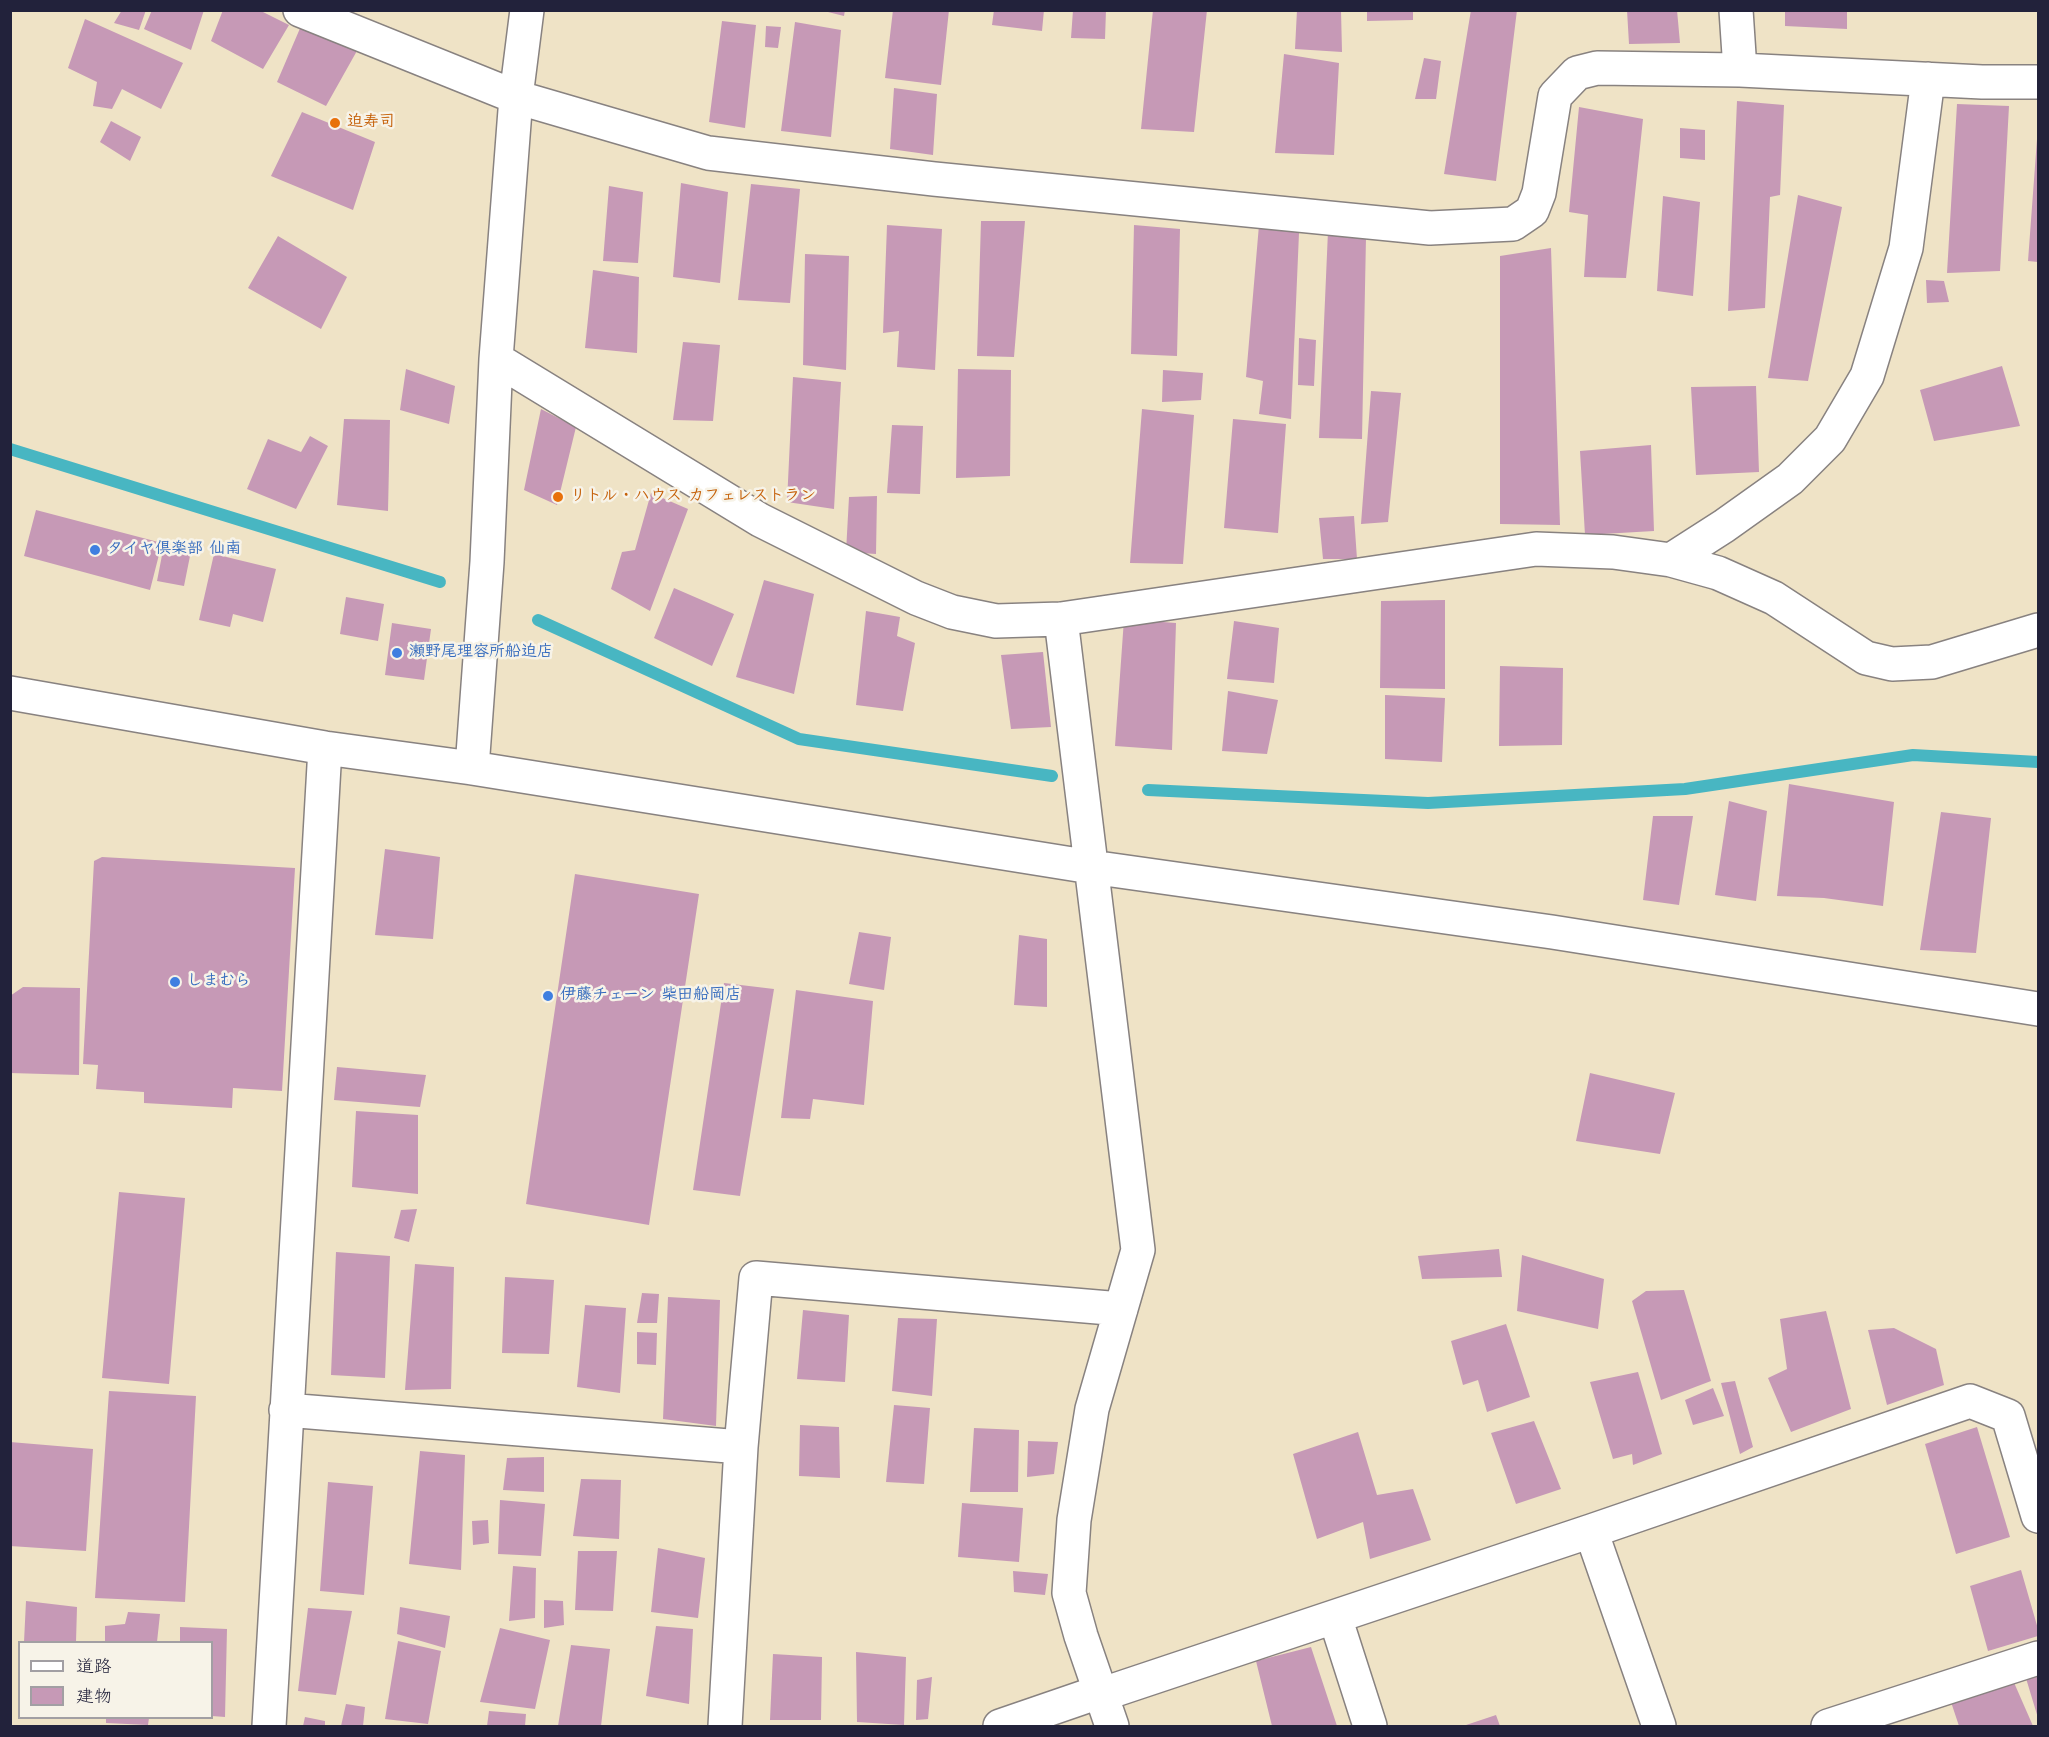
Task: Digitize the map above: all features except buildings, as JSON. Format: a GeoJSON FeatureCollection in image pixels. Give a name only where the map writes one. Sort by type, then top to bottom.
{"type":"FeatureCollection","features":[{"type":"Feature","properties":{"kind":"street"},"geometry":{"type":"LineString","coordinates":[[300,10],[516,97],[708,153],[945,180],[1430,228],[1513,224],[1532,212],[1539,193],[1556,96],[1577,73],[1597,68],[1740,70],[2038,82]]}},
{"type":"Feature","properties":{"kind":"street"},"geometry":{"type":"LineString","coordinates":[[472,768],[487,562],[496,359],[516,97],[527,10]]}},
{"type":"Feature","properties":{"kind":"street"},"geometry":{"type":"LineString","coordinates":[[1736,10],[1740,70]]}},
{"type":"Feature","properties":{"kind":"street"},"geometry":{"type":"LineString","coordinates":[[1671,560],[1790,479],[1830,439],[1867,376],[1906,248],[1928,79]]}},
{"type":"Feature","properties":{"kind":"street"},"geometry":{"type":"LineString","coordinates":[[496,359],[760,520],[916,598],[952,612],[996,621],[1061,619],[1536,549],[1613,552],[1671,560],[1718,573],[1774,598],[1866,658],[1892,664],[1932,662],[2038,630]]}},
{"type":"Feature","properties":{"kind":"street"},"geometry":{"type":"LineString","coordinates":[[1061,619],[1138,1250],[1092,1409],[1074,1520],[1069,1593],[1081,1636],[1112,1726]]}},
{"type":"Feature","properties":{"kind":"street"},"geometry":{"type":"LineString","coordinates":[[10,693],[325,748],[472,768],[1091,867],[1540,930],[2038,1009]]}},
{"type":"Feature","properties":{"kind":"street"},"geometry":{"type":"LineString","coordinates":[[269,1726],[325,748]]}},
{"type":"Feature","properties":{"kind":"street"},"geometry":{"type":"LineString","coordinates":[[725,1726],[741,1447],[756,1278],[1121,1309]]}},
{"type":"Feature","properties":{"kind":"street"},"geometry":{"type":"LineString","coordinates":[[1000,1726],[1335,1617],[1970,1401],[2008,1416],[2038,1516]]}},
{"type":"Feature","properties":{"kind":"street"},"geometry":{"type":"LineString","coordinates":[[286,1410],[741,1447]]}},
{"type":"Feature","properties":{"kind":"street"},"geometry":{"type":"LineString","coordinates":[[1591,1531],[1659,1726]]}},
{"type":"Feature","properties":{"kind":"street"},"geometry":{"type":"LineString","coordinates":[[1335,1617],[1370,1726]]}},
{"type":"Feature","properties":{"kind":"street"},"geometry":{"type":"LineString","coordinates":[[1828,1726],[2038,1658]]}},
{"type":"Feature","properties":{"kind":"waterway"},"geometry":{"type":"LineString","coordinates":[[10,449],[440,582]]}},
{"type":"Feature","properties":{"kind":"waterway"},"geometry":{"type":"LineString","coordinates":[[538,620],[799,739],[1052,776]]}},
{"type":"Feature","properties":{"kind":"waterway"},"geometry":{"type":"LineString","coordinates":[[1148,790],[1428,803],[1685,789],[1913,755],[2038,762]]}},
{"type":"Feature","properties":{"kind":"place","name":"迫寿司"},"geometry":{"type":"Point","coordinates":[335,123]}},
{"type":"Feature","properties":{"kind":"place","name":"リトル・ハウス カフェレストラン"},"geometry":{"type":"Point","coordinates":[558,497]}},
{"type":"Feature","properties":{"kind":"place","name":"タイヤ倶楽部 仙南"},"geometry":{"type":"Point","coordinates":[95,550]}},
{"type":"Feature","properties":{"kind":"place","name":"瀬野尾理容所船迫店"},"geometry":{"type":"Point","coordinates":[397,653]}},
{"type":"Feature","properties":{"kind":"place","name":"しまむら"},"geometry":{"type":"Point","coordinates":[175,982]}},
{"type":"Feature","properties":{"kind":"place","name":"伊藤チェーン 柴田船岡店"},"geometry":{"type":"Point","coordinates":[548,996]}}]}
